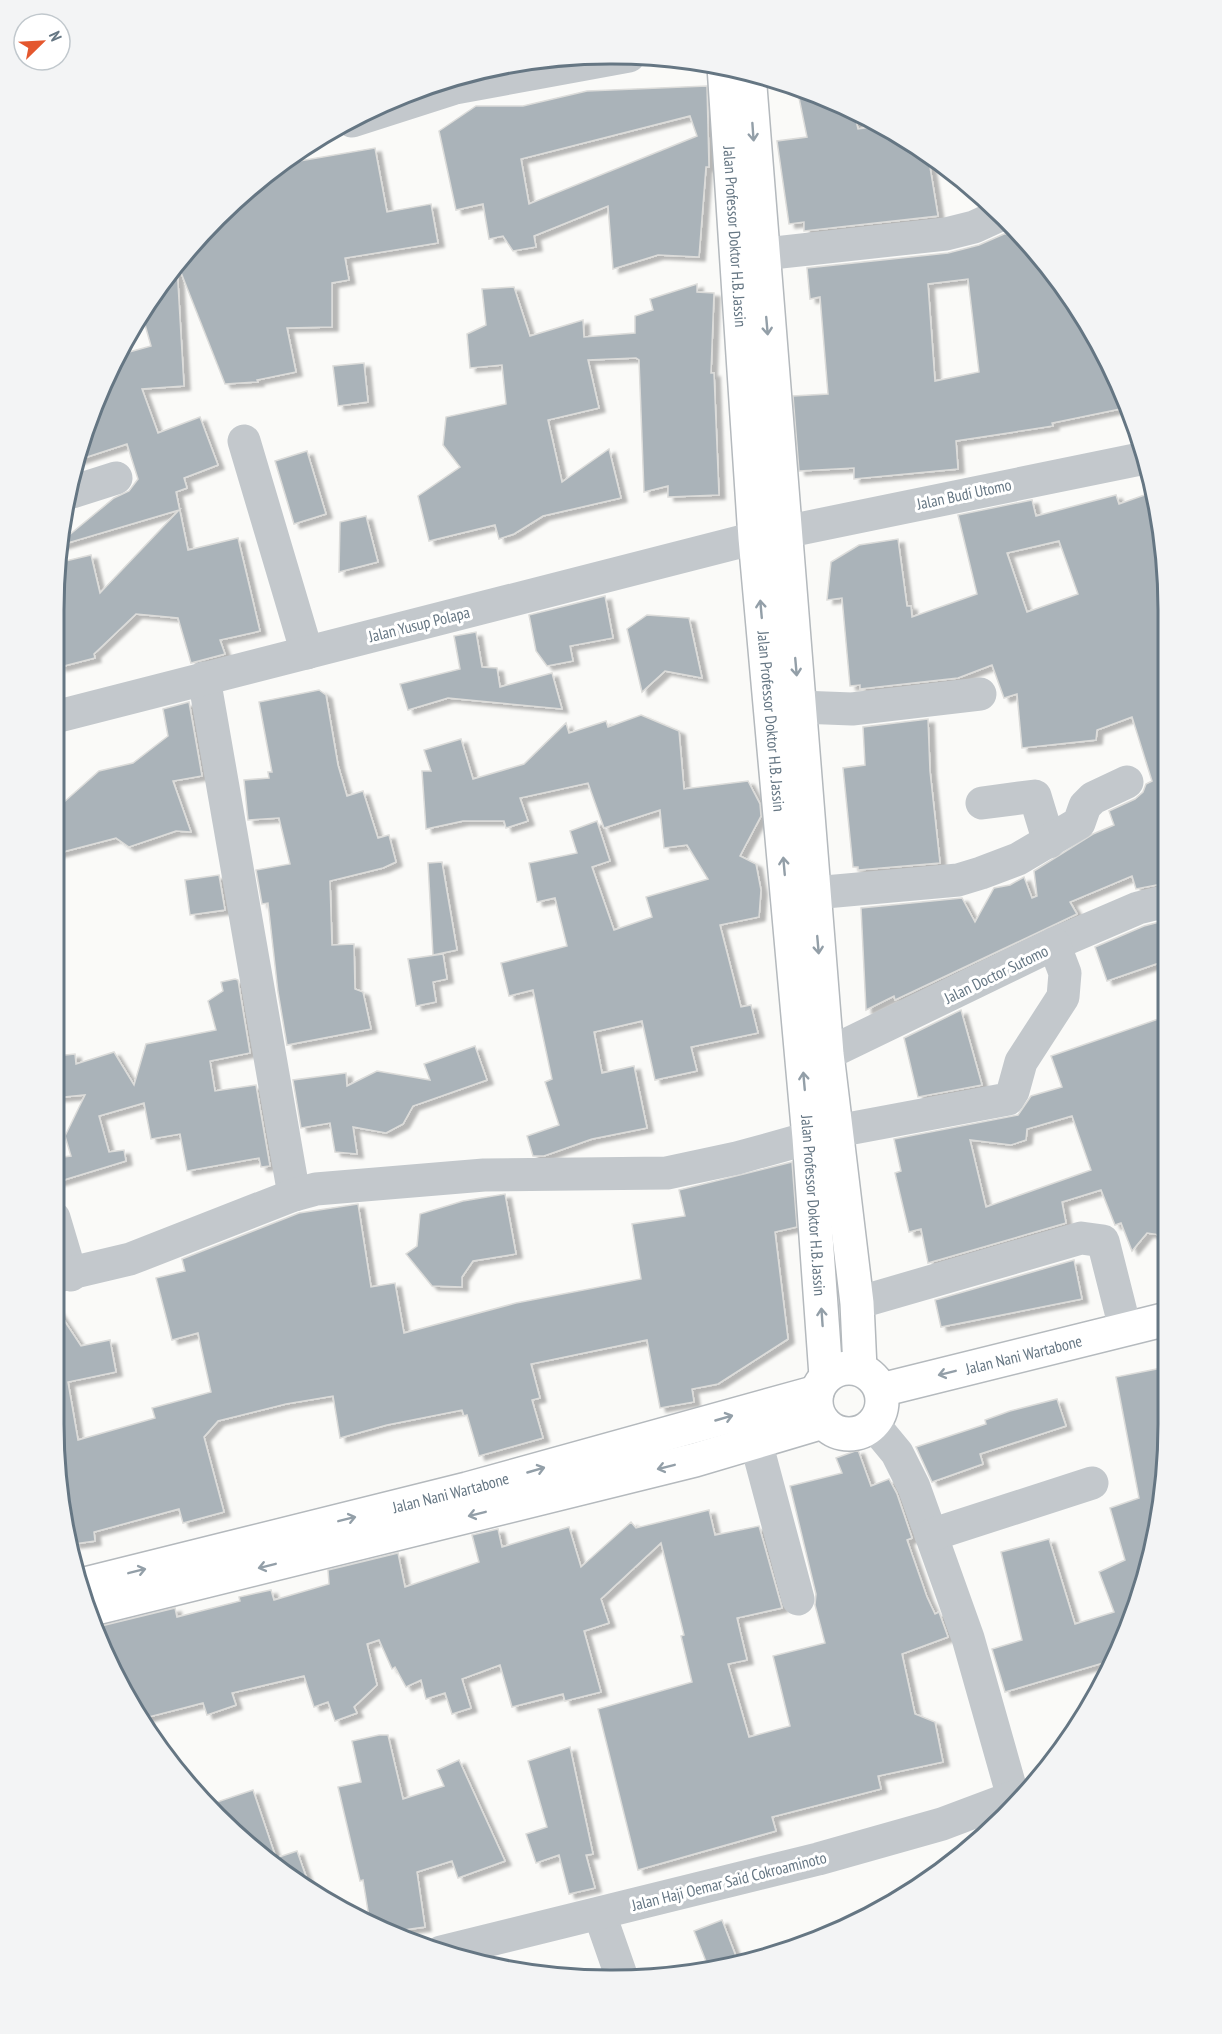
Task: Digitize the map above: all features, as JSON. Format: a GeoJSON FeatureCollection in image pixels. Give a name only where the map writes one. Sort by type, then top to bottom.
{"type":"FeatureCollection","features":[{"type":"Feature","properties":{"kind":"main road","name":"Jalan Professor Doktor H.B. Jassin"},"geometry":{"type":"LineString","coordinates":[[725,77],[749,256],[769,535],[805,897],[823,1135],[871,1379]]}},
{"type":"Feature","properties":{"kind":"main road","name":"Jalan Professor Doktor H.B. Jassin"},"geometry":{"type":"LineString","coordinates":[[749,82],[749,256]]}},
{"type":"Feature","properties":{"kind":"main road","name":"Jalan Professor Doktor H.B. Jassin"},"geometry":{"type":"LineString","coordinates":[[769,535],[800,707],[805,897],[827,1054],[823,1135],[822,1396]]}},
{"type":"Feature","properties":{"kind":"main road","name":"Jalan Nani Wartabone"},"geometry":{"type":"LineString","coordinates":[[871,1379],[1158,1321]]}},
{"type":"Feature","properties":{"kind":"main road"},"geometry":{"type":"LineString","coordinates":[[842,1368],[871,1379],[883,1410],[873,1424],[859,1433],[837,1432],[822,1396],[842,1368]]}},
{"type":"Feature","properties":{"kind":"main road","name":"Jalan Nani Wartabone"},"geometry":{"type":"LineString","coordinates":[[89,1583],[314,1540],[695,1460],[756,1442],[822,1396]]}},
{"type":"Feature","properties":{"kind":"main road","name":"Jalan Nani Wartabone"},"geometry":{"type":"LineString","coordinates":[[97,1607],[314,1540],[467,1489],[822,1396]]}},
{"type":"Feature","properties":{"kind":"street"},"geometry":{"type":"LineString","coordinates":[[430,96],[455,88],[574,66]]}},
{"type":"Feature","properties":{"kind":"street"},"geometry":{"type":"LineString","coordinates":[[749,256],[946,234],[974,227],[991,219]]}},
{"type":"Feature","properties":{"kind":"street"},"geometry":{"type":"LineString","coordinates":[[244,441],[307,653]]}},
{"type":"Feature","properties":{"kind":"street","name":"Jalan Budi Utomo"},"geometry":{"type":"LineString","coordinates":[[769,535],[1136,460]]}},
{"type":"Feature","properties":{"kind":"street"},"geometry":{"type":"LineString","coordinates":[[78,490],[116,478]]}},
{"type":"Feature","properties":{"kind":"street","name":"Jalan Yusup Polapa"},"geometry":{"type":"LineString","coordinates":[[64,715],[769,535]]}},
{"type":"Feature","properties":{"kind":"street"},"geometry":{"type":"LineString","coordinates":[[204,678],[294,1195]]}},
{"type":"Feature","properties":{"kind":"street"},"geometry":{"type":"LineString","coordinates":[[800,707],[852,709],[980,694]]}},
{"type":"Feature","properties":{"kind":"street"},"geometry":{"type":"LineString","coordinates":[[805,897],[958,880],[1018,859],[1079,823],[1085,806],[1093,798],[1128,782]]}},
{"type":"Feature","properties":{"kind":"street"},"geometry":{"type":"LineString","coordinates":[[982,803],[1035,796],[1048,842]]}},
{"type":"Feature","properties":{"kind":"street","name":"Jalan Doctor Sutomo"},"geometry":{"type":"LineString","coordinates":[[827,1054],[1054,944],[1138,908],[1158,903]]}},
{"type":"Feature","properties":{"kind":"street"},"geometry":{"type":"LineString","coordinates":[[64,1275],[130,1258],[294,1195],[316,1189],[484,1175],[667,1173],[727,1161],[823,1135],[1008,1099],[1013,1091],[1021,1062],[1063,998],[1065,973],[1054,944]]}},
{"type":"Feature","properties":{"kind":"street"},"geometry":{"type":"LineString","coordinates":[[857,1303],[1081,1238],[1103,1241],[1125,1328]]}},
{"type":"Feature","properties":{"kind":"street"},"geometry":{"type":"LineString","coordinates":[[873,1424],[897,1453],[914,1487],[980,1675],[1012,1793]]}},
{"type":"Feature","properties":{"kind":"street"},"geometry":{"type":"LineString","coordinates":[[756,1442],[798,1599]]}},
{"type":"Feature","properties":{"kind":"street"},"geometry":{"type":"LineString","coordinates":[[931,1535],[1092,1483]]}},
{"type":"Feature","properties":{"kind":"street","name":"Jalan Haji Oemar Said Cokroaminoto"},"geometry":{"type":"LineString","coordinates":[[460,1948],[485,1939],[600,1915],[819,1859],[942,1824],[1006,1800]]}},
{"type":"Feature","properties":{"kind":"street"},"geometry":{"type":"LineString","coordinates":[[600,1915],[619,1970]]}},
{"type":"Feature","properties":{"kind":"building"},"geometry":{"type":"Polygon","coordinates":[[[707,86],[709,167],[706,167],[699,257],[658,255],[613,269],[608,206],[534,236],[536,247],[513,251],[503,236],[489,239],[483,204],[456,210],[439,131],[476,106],[523,106],[587,91],[707,86]],[[690,116],[521,159],[529,204],[697,136],[690,116]]]}},
{"type":"Feature","properties":{"kind":"building"},"geometry":{"type":"Polygon","coordinates":[[[799,98],[853,121],[857,123],[858,129],[866,128],[930,167],[938,216],[804,231],[804,222],[789,224],[777,141],[807,137],[799,98]]]}},
{"type":"Feature","properties":{"kind":"building"},"geometry":{"type":"Polygon","coordinates":[[[375,148],[387,212],[431,204],[438,243],[345,258],[349,280],[332,283],[332,327],[287,328],[296,372],[257,380],[258,382],[225,384],[181,273],[251,200],[302,161],[375,148]]]}},
{"type":"Feature","properties":{"kind":"building"},"geometry":{"type":"Polygon","coordinates":[[[1006,234],[1045,278],[1084,338],[1119,409],[1052,423],[1053,426],[956,441],[958,469],[854,479],[854,468],[799,471],[793,396],[828,394],[820,297],[810,299],[807,268],[948,253],[979,245],[1006,234]],[[968,279],[928,284],[935,381],[979,372],[968,279]]]}},
{"type":"Feature","properties":{"kind":"building"},"geometry":{"type":"Polygon","coordinates":[[[178,277],[184,386],[142,389],[158,433],[200,417],[218,465],[184,478],[187,488],[176,492],[188,550],[238,538],[260,631],[220,640],[225,654],[191,663],[178,618],[136,614],[94,654],[95,658],[64,666],[67,561],[91,555],[100,593],[179,510],[69,543],[70,534],[114,498],[129,491],[138,479],[127,444],[87,457],[106,402],[131,352],[151,346],[145,326],[178,277]]]}},
{"type":"Feature","properties":{"kind":"building"},"geometry":{"type":"Polygon","coordinates":[[[697,284],[697,292],[714,293],[711,373],[714,373],[719,495],[668,497],[668,486],[644,492],[639,360],[636,358],[588,360],[599,408],[548,420],[562,482],[609,449],[621,498],[543,516],[514,534],[499,539],[495,525],[429,541],[418,496],[460,467],[443,445],[446,417],[506,404],[502,365],[470,368],[467,334],[486,325],[482,289],[514,287],[530,336],[583,320],[584,337],[635,333],[635,316],[653,310],[650,299],[697,284]]]}},
{"type":"Feature","properties":{"kind":"building"},"geometry":{"type":"Polygon","coordinates":[[[364,363],[368,402],[338,406],[333,366],[364,363]]]}},
{"type":"Feature","properties":{"kind":"building"},"geometry":{"type":"Polygon","coordinates":[[[307,451],[326,514],[294,524],[275,461],[307,451]]]}},
{"type":"Feature","properties":{"kind":"building"},"geometry":{"type":"Polygon","coordinates":[[[1116,495],[1119,504],[1145,495],[1153,540],[1158,611],[1158,885],[1136,889],[1132,876],[1070,902],[1077,914],[895,1000],[894,996],[866,1010],[861,908],[962,898],[975,922],[994,888],[1010,885],[1024,877],[1032,898],[1037,896],[1034,871],[1093,834],[1114,825],[1109,811],[1135,799],[1143,792],[1146,784],[1152,781],[1132,717],[1097,730],[1096,740],[1022,748],[1017,694],[1004,698],[992,665],[958,678],[860,689],[860,685],[850,686],[842,598],[827,600],[831,562],[859,545],[898,539],[907,606],[911,606],[912,617],[977,594],[958,515],[1032,500],[1036,516],[1116,495]],[[1059,541],[1007,553],[1027,612],[1078,594],[1059,541]]]}},
{"type":"Feature","properties":{"kind":"building"},"geometry":{"type":"Polygon","coordinates":[[[366,516],[378,562],[339,572],[340,522],[366,516]]]}},
{"type":"Feature","properties":{"kind":"building"},"geometry":{"type":"Polygon","coordinates":[[[605,596],[613,638],[570,646],[573,661],[547,666],[536,651],[529,615],[605,596]]]}},
{"type":"Feature","properties":{"kind":"building"},"geometry":{"type":"Polygon","coordinates":[[[647,615],[689,618],[702,678],[665,671],[642,692],[627,629],[647,615]]]}},
{"type":"Feature","properties":{"kind":"building"},"geometry":{"type":"Polygon","coordinates":[[[476,632],[482,667],[497,668],[500,687],[552,673],[562,709],[448,698],[408,710],[400,684],[460,669],[454,636],[476,632]]]}},
{"type":"Feature","properties":{"kind":"building"},"geometry":{"type":"Polygon","coordinates":[[[319,690],[326,695],[338,765],[347,796],[363,791],[378,838],[389,835],[396,862],[383,868],[330,881],[332,945],[354,944],[355,989],[363,992],[371,1029],[287,1045],[278,992],[268,903],[262,904],[256,870],[290,864],[279,818],[248,820],[244,780],[269,778],[268,772],[272,772],[259,702],[319,690]]]}},
{"type":"Feature","properties":{"kind":"building"},"geometry":{"type":"Polygon","coordinates":[[[189,702],[202,776],[173,781],[191,832],[176,831],[129,847],[116,838],[64,852],[64,802],[99,771],[133,763],[168,736],[163,709],[189,702]]]}},
{"type":"Feature","properties":{"kind":"building"},"geometry":{"type":"Polygon","coordinates":[[[641,715],[679,731],[684,789],[748,781],[760,804],[761,816],[740,856],[756,864],[761,890],[759,917],[720,925],[741,1007],[751,1005],[758,1033],[691,1047],[697,1071],[655,1080],[642,1021],[594,1032],[602,1073],[634,1066],[647,1128],[592,1139],[544,1156],[533,1156],[527,1136],[559,1125],[545,1082],[552,1079],[533,990],[509,996],[501,963],[567,946],[555,898],[537,902],[529,863],[577,853],[570,831],[597,821],[610,861],[592,867],[614,930],[652,917],[646,897],[708,879],[687,845],[664,848],[660,810],[604,828],[588,783],[520,798],[528,821],[506,828],[504,821],[463,821],[426,829],[422,771],[431,771],[424,750],[461,739],[473,779],[524,764],[566,723],[569,733],[606,721],[608,727],[641,715]]]}},
{"type":"Feature","properties":{"kind":"building"},"geometry":{"type":"Polygon","coordinates":[[[928,719],[930,771],[940,863],[858,870],[858,867],[853,867],[843,768],[865,765],[863,727],[928,719]]]}},
{"type":"Feature","properties":{"kind":"building"},"geometry":{"type":"Polygon","coordinates":[[[442,862],[457,950],[433,955],[428,863],[442,862]]]}},
{"type":"Feature","properties":{"kind":"building"},"geometry":{"type":"Polygon","coordinates":[[[219,875],[225,910],[190,915],[185,880],[219,875]]]}},
{"type":"Feature","properties":{"kind":"building"},"geometry":{"type":"Polygon","coordinates":[[[1158,922],[1158,963],[1107,981],[1095,947],[1158,922]]]}},
{"type":"Feature","properties":{"kind":"building"},"geometry":{"type":"Polygon","coordinates":[[[443,954],[447,979],[433,982],[436,1002],[416,1006],[408,959],[443,954]]]}},
{"type":"Feature","properties":{"kind":"building"},"geometry":{"type":"Polygon","coordinates":[[[238,980],[250,1053],[210,1061],[215,1091],[256,1085],[270,1166],[261,1167],[259,1158],[187,1171],[180,1134],[151,1139],[144,1103],[99,1116],[109,1152],[124,1150],[126,1161],[64,1180],[64,1157],[71,1156],[65,1136],[85,1095],[64,1097],[64,1055],[75,1054],[76,1064],[114,1052],[134,1085],[146,1044],[216,1030],[208,1001],[223,991],[221,982],[238,980]]]}},
{"type":"Feature","properties":{"kind":"building"},"geometry":{"type":"Polygon","coordinates":[[[961,1010],[982,1085],[918,1097],[904,1038],[961,1010]]]}},
{"type":"Feature","properties":{"kind":"building"},"geometry":{"type":"Polygon","coordinates":[[[1158,1019],[1158,1235],[1147,1233],[1132,1251],[1121,1223],[1115,1225],[1101,1190],[1062,1202],[1066,1223],[928,1263],[921,1229],[909,1232],[895,1173],[901,1171],[894,1139],[1018,1115],[1031,1096],[1062,1087],[1051,1056],[1158,1019]],[[1072,1116],[1027,1129],[1026,1140],[1011,1145],[970,1140],[986,1207],[1091,1170],[1072,1116]]]}},
{"type":"Feature","properties":{"kind":"building"},"geometry":{"type":"Polygon","coordinates":[[[475,1046],[487,1080],[413,1106],[403,1124],[386,1133],[353,1127],[357,1154],[335,1152],[330,1123],[301,1128],[293,1080],[346,1073],[347,1086],[377,1071],[430,1080],[424,1064],[475,1046]]]}},
{"type":"Feature","properties":{"kind":"building"},"geometry":{"type":"Polygon","coordinates":[[[792,1162],[797,1227],[775,1232],[788,1339],[718,1384],[692,1389],[694,1402],[660,1408],[647,1340],[531,1364],[540,1398],[532,1400],[543,1438],[479,1456],[467,1415],[464,1416],[462,1410],[387,1425],[340,1438],[333,1396],[286,1404],[218,1421],[204,1437],[224,1512],[183,1523],[179,1509],[94,1532],[95,1541],[78,1543],[69,1494],[66,1459],[64,1320],[81,1346],[110,1340],[116,1372],[68,1382],[78,1440],[155,1418],[152,1408],[211,1392],[198,1333],[172,1340],[156,1278],[185,1271],[182,1259],[299,1213],[358,1204],[371,1287],[395,1283],[404,1333],[516,1303],[641,1279],[632,1224],[685,1216],[679,1190],[792,1162]]]}},
{"type":"Feature","properties":{"kind":"building"},"geometry":{"type":"Polygon","coordinates":[[[505,1194],[516,1254],[473,1261],[462,1277],[462,1287],[432,1286],[406,1254],[417,1246],[420,1214],[463,1201],[505,1194]]]}},
{"type":"Feature","properties":{"kind":"building"},"geometry":{"type":"Polygon","coordinates":[[[1074,1260],[1082,1299],[941,1327],[935,1300],[1074,1260]]]}},
{"type":"Feature","properties":{"kind":"building"},"geometry":{"type":"Polygon","coordinates":[[[1158,1369],[1158,1423],[1153,1494],[1139,1564],[1128,1599],[1102,1663],[1005,1692],[992,1649],[1022,1640],[1001,1552],[1049,1539],[1075,1624],[1114,1612],[1099,1572],[1125,1560],[1110,1508],[1139,1498],[1116,1377],[1158,1369]]]}},
{"type":"Feature","properties":{"kind":"building"},"geometry":{"type":"Polygon","coordinates":[[[1057,1399],[1066,1426],[980,1454],[983,1464],[932,1482],[916,1447],[986,1424],[985,1420],[1010,1411],[1057,1399]]]}},
{"type":"Feature","properties":{"kind":"building"},"geometry":{"type":"Polygon","coordinates":[[[858,1450],[871,1486],[889,1479],[897,1494],[912,1538],[907,1540],[927,1597],[935,1614],[939,1612],[948,1637],[902,1654],[915,1714],[935,1722],[943,1762],[878,1776],[881,1789],[772,1817],[776,1831],[638,1870],[598,1709],[692,1682],[681,1636],[684,1635],[661,1543],[601,1599],[609,1623],[584,1631],[601,1692],[565,1701],[563,1694],[512,1707],[500,1665],[462,1679],[471,1708],[452,1714],[445,1693],[426,1699],[421,1680],[406,1687],[395,1667],[392,1669],[379,1640],[367,1644],[377,1685],[354,1707],[357,1713],[335,1721],[328,1702],[314,1707],[304,1676],[232,1693],[236,1705],[207,1715],[203,1703],[151,1717],[121,1665],[104,1625],[175,1608],[177,1617],[240,1601],[239,1597],[271,1590],[274,1600],[329,1584],[328,1570],[398,1553],[405,1587],[479,1562],[472,1535],[498,1529],[502,1547],[569,1527],[581,1567],[631,1522],[636,1528],[709,1510],[715,1535],[759,1526],[782,1608],[737,1618],[747,1660],[728,1664],[749,1737],[790,1726],[773,1656],[825,1643],[815,1605],[816,1594],[790,1486],[842,1473],[836,1458],[858,1450]]]}},
{"type":"Feature","properties":{"kind":"building"},"geometry":{"type":"Polygon","coordinates":[[[388,1735],[403,1799],[444,1786],[437,1770],[459,1760],[505,1861],[458,1878],[452,1861],[417,1872],[425,1927],[406,1930],[368,1913],[363,1880],[360,1881],[338,1787],[361,1782],[352,1741],[388,1735]]]}},
{"type":"Feature","properties":{"kind":"building"},"geometry":{"type":"Polygon","coordinates":[[[570,1747],[593,1854],[586,1855],[595,1888],[569,1894],[559,1855],[536,1863],[526,1834],[547,1827],[528,1761],[570,1747]]]}},
{"type":"Feature","properties":{"kind":"building"},"geometry":{"type":"Polygon","coordinates":[[[253,1790],[275,1854],[251,1834],[218,1802],[253,1790]]]}},
{"type":"Feature","properties":{"kind":"building"},"geometry":{"type":"Polygon","coordinates":[[[297,1851],[306,1876],[278,1857],[297,1851]]]}},
{"type":"Feature","properties":{"kind":"building"},"geometry":{"type":"Polygon","coordinates":[[[722,1920],[735,1955],[706,1961],[694,1931],[722,1920]]]}}]}
